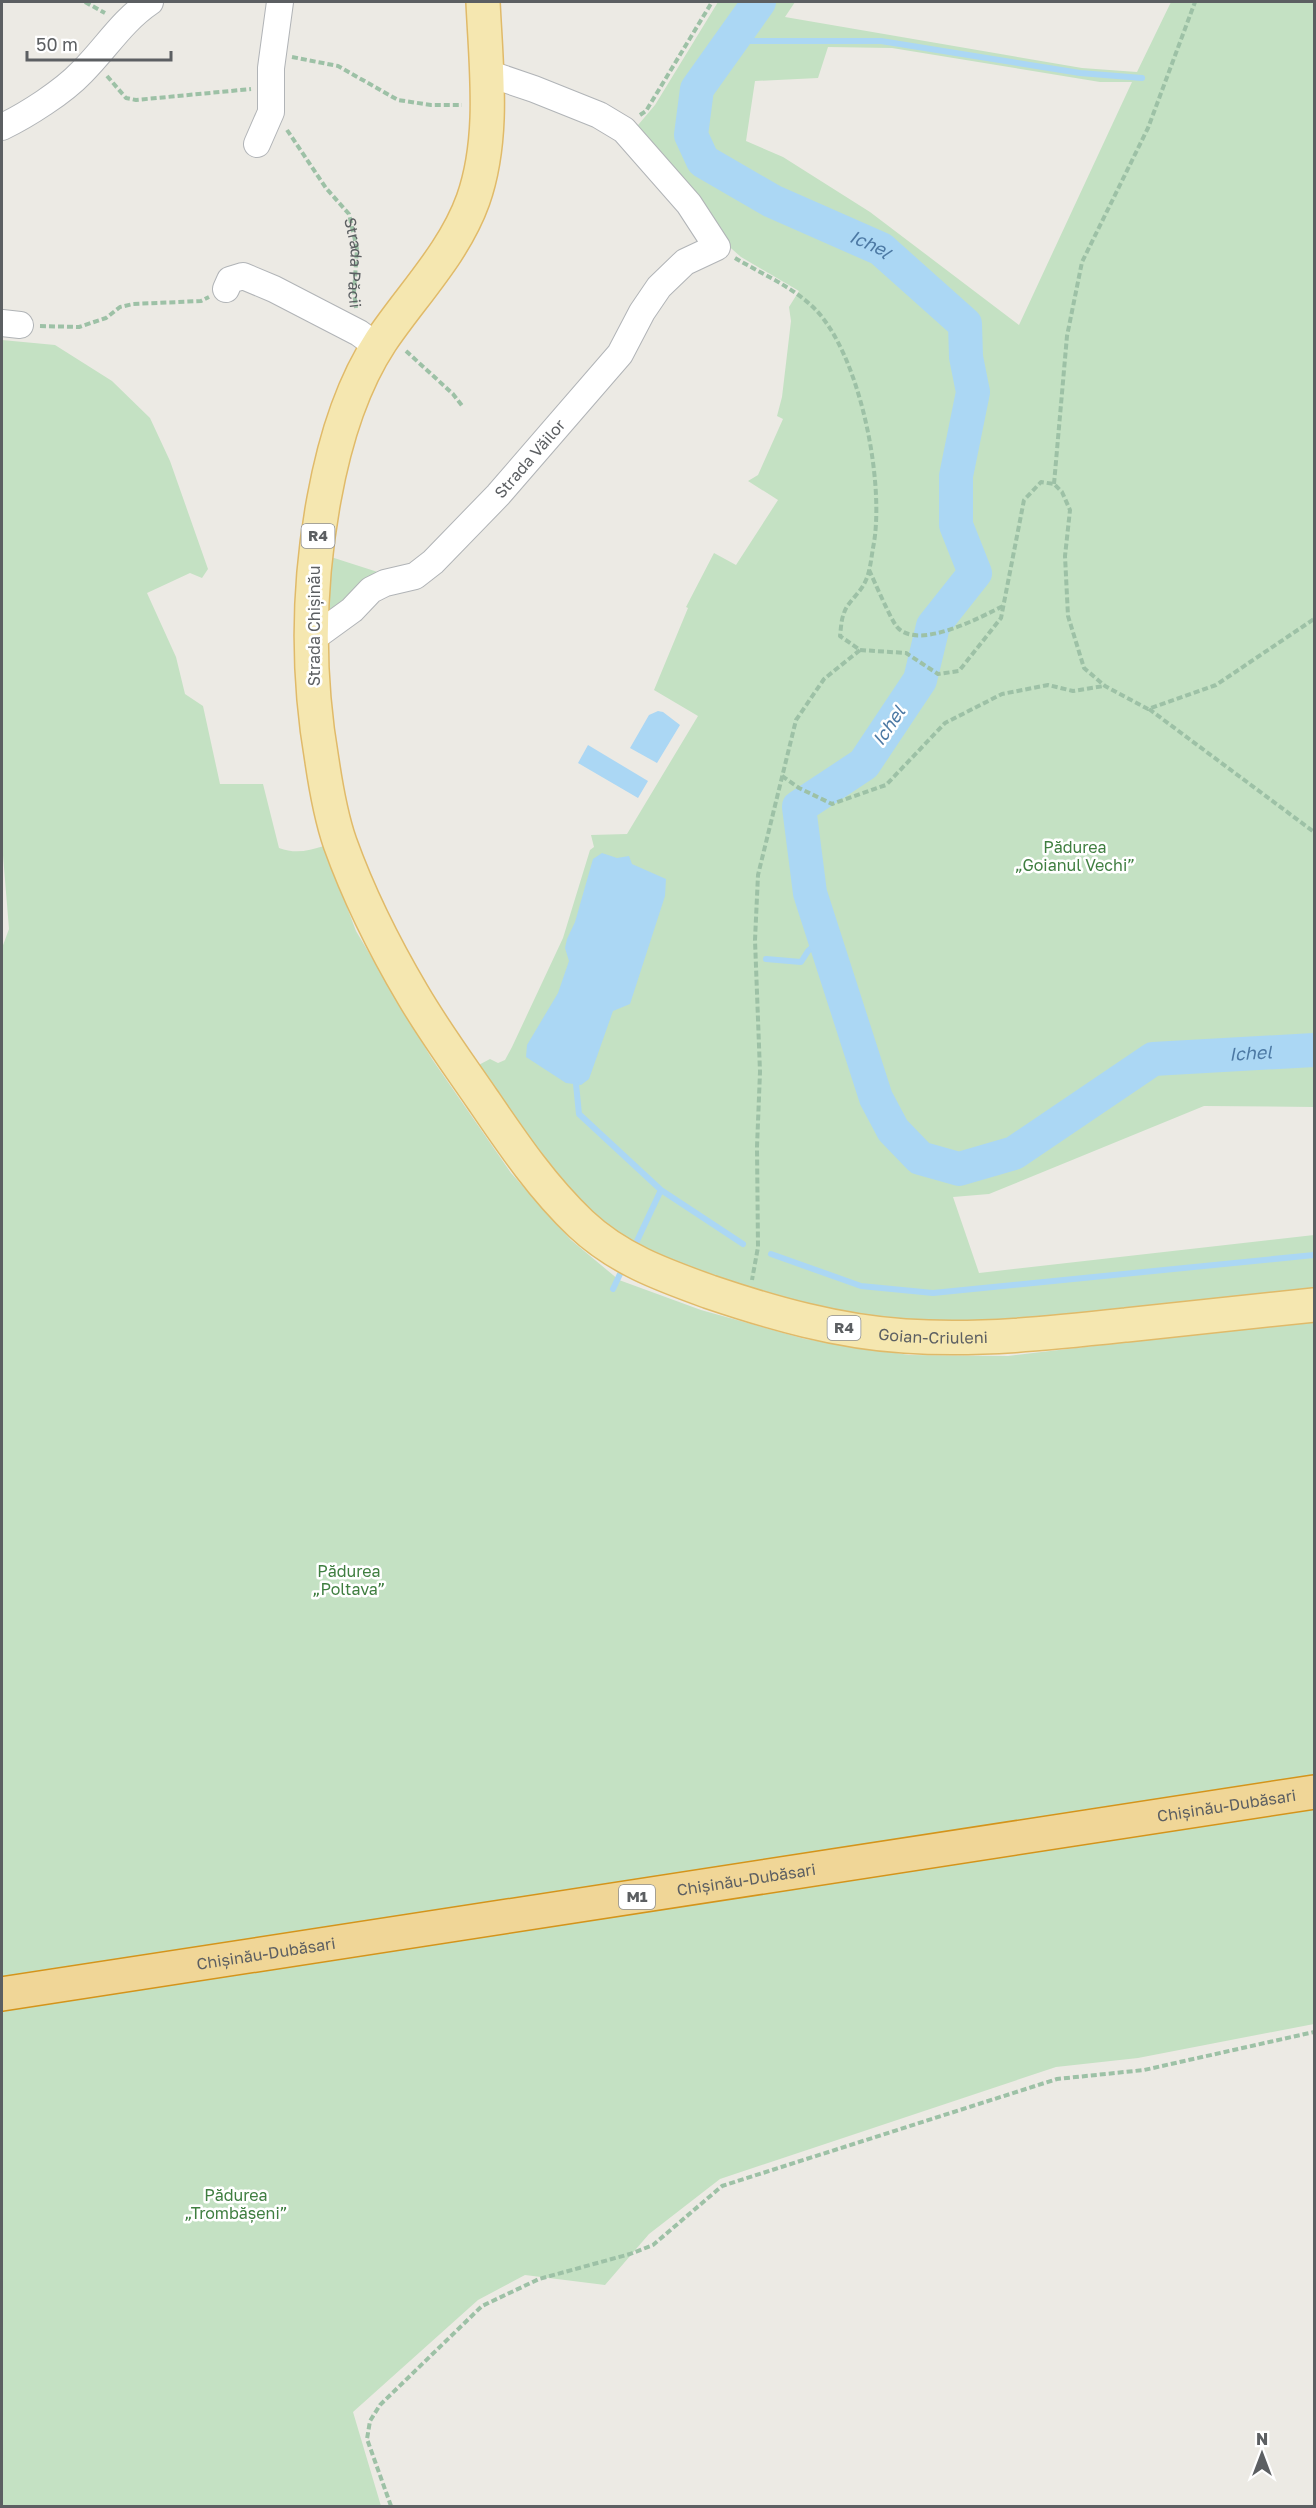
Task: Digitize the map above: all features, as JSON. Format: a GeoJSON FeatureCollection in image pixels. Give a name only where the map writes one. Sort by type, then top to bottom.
{"type":"FeatureCollection","features":[{"type":"Feature","properties":{"kind":"highway","name":"Chișinău-Dubăsari"},"geometry":{"type":"LineString","coordinates":[[2,1994],[1314,1792]]}},
{"type":"Feature","properties":{"kind":"main road","name":"Strada Chișinău"},"geometry":{"type":"LineString","coordinates":[[466,1076],[428,1021],[380,939],[338,838],[315,724],[312,639],[313,567],[325,493],[352,397],[374,339],[439,261],[462,226],[483,164],[487,81],[483,2]]}},
{"type":"Feature","properties":{"kind":"main road","name":"Goian-Criuleni"},"geometry":{"type":"LineString","coordinates":[[466,1076],[531,1169],[583,1226],[623,1256],[660,1274],[749,1305],[847,1329],[901,1336],[978,1338],[1036,1335],[1314,1305]]}},
{"type":"Feature","properties":{"kind":"street"},"geometry":{"type":"LineString","coordinates":[[2,127],[31,111],[82,72],[123,23],[150,2]]}},
{"type":"Feature","properties":{"kind":"street"},"geometry":{"type":"LineString","coordinates":[[257,144],[271,112],[273,54],[280,2]]}},
{"type":"Feature","properties":{"kind":"street"},"geometry":{"type":"LineString","coordinates":[[487,81],[534,89],[599,115],[624,130],[689,204],[717,247]]}},
{"type":"Feature","properties":{"kind":"street","name":"Strada Văilor"},"geometry":{"type":"LineString","coordinates":[[312,639],[352,610],[371,590],[385,583],[415,576],[433,562],[498,495],[620,354],[642,312],[659,287],[685,262],[717,247]]}},
{"type":"Feature","properties":{"kind":"street"},"geometry":{"type":"LineString","coordinates":[[226,289],[230,280],[243,276],[374,339]]}},
{"type":"Feature","properties":{"kind":"path"},"geometry":{"type":"LineString","coordinates":[[624,130],[646,111],[712,2]]}},
{"type":"Feature","properties":{"kind":"path"},"geometry":{"type":"LineString","coordinates":[[1054,484],[1067,336],[1082,262],[1149,128],[1195,3]]}},
{"type":"Feature","properties":{"kind":"path"},"geometry":{"type":"LineString","coordinates":[[273,54],[338,66],[398,100],[431,105],[461,106],[487,81]]}},
{"type":"Feature","properties":{"kind":"path"},"geometry":{"type":"LineString","coordinates":[[92,60],[126,98],[136,100],[271,86]]}},
{"type":"Feature","properties":{"kind":"path","name":"Strada Păcii"},"geometry":{"type":"LineString","coordinates":[[271,112],[292,136],[326,189],[349,214],[357,249],[354,292],[374,339]]}},
{"type":"Feature","properties":{"kind":"path"},"geometry":{"type":"LineString","coordinates":[[717,247],[813,306],[837,338],[861,406],[873,458],[878,504],[866,582],[844,613],[840,636],[860,650],[906,653],[938,674],[959,671],[1001,618],[1024,500],[1041,482],[1054,484],[1062,492],[1070,510],[1065,556],[1068,616],[1084,668],[1105,686],[1148,709],[1314,832]]}},
{"type":"Feature","properties":{"kind":"path"},"geometry":{"type":"LineString","coordinates":[[11,324],[79,327],[106,318],[120,307],[133,304],[201,301],[226,289]]}},
{"type":"Feature","properties":{"kind":"path"},"geometry":{"type":"LineString","coordinates":[[374,339],[412,355],[463,407]]}},
{"type":"Feature","properties":{"kind":"path"},"geometry":{"type":"LineString","coordinates":[[868,569],[897,628],[910,634],[924,635],[959,627],[1003,606]]}},
{"type":"Feature","properties":{"kind":"path"},"geometry":{"type":"LineString","coordinates":[[1148,709],[1216,685],[1314,619]]}},
{"type":"Feature","properties":{"kind":"path"},"geometry":{"type":"LineString","coordinates":[[749,1305],[758,1247],[757,1147],[760,1072],[755,940],[758,875],[796,720],[824,679],[860,650]]}},
{"type":"Feature","properties":{"kind":"path"},"geometry":{"type":"LineString","coordinates":[[782,776],[799,788],[832,804],[886,785],[945,723],[1002,694],[1048,685],[1073,691],[1105,686]]}},
{"type":"Feature","properties":{"kind":"path"},"geometry":{"type":"LineString","coordinates":[[391,2506],[367,2439],[370,2421],[380,2405],[482,2306],[539,2279],[630,2254],[653,2245],[722,2186],[1057,2079],[1144,2070],[1314,2032]]}},
{"type":"Feature","properties":{"kind":"green space","name":"Pădurea „Goianul Vechi”"},"geometry":{"type":"Polygon","coordinates":[[[718,2],[795,2],[785,17],[1082,68],[1137,72],[1171,2],[1314,2],[1314,1107],[1204,1106],[989,1194],[953,1197],[979,1273],[1314,1235],[1314,1296],[1075,1322],[849,1321],[674,1270],[591,1217],[471,1069],[490,1059],[498,1063],[505,1060],[512,1047],[563,938],[590,850],[594,847],[591,835],[627,834],[698,716],[654,690],[688,608],[686,607],[714,553],[736,565],[778,500],[748,481],[758,475],[783,419],[777,416],[782,397],[791,321],[789,307],[799,291],[741,257],[724,242],[633,131],[655,105],[718,2]],[[828,47],[818,78],[755,81],[746,141],[783,157],[870,212],[1019,325],[1132,82],[1100,82],[892,48],[828,47]]]}},
{"type":"Feature","properties":{"kind":"green space","name":"Pădurea „Poltava”"},"geometry":{"type":"Polygon","coordinates":[[[2,340],[55,345],[112,381],[150,418],[170,461],[208,569],[202,578],[190,573],[147,593],[176,657],[185,694],[203,706],[220,784],[263,784],[279,848],[302,851],[324,846],[356,931],[432,1059],[511,1173],[571,1240],[619,1280],[701,1310],[805,1339],[909,1355],[1008,1356],[1314,1320],[1314,1775],[780,1865],[2,1986],[2,948],[9,929],[2,843],[2,340]]]}},
{"type":"Feature","properties":{"kind":"green space"},"geometry":{"type":"Polygon","coordinates":[[[331,557],[387,575],[335,615],[327,611],[331,557]]]}},
{"type":"Feature","properties":{"kind":"green space","name":"Pădurea „Trombășeni”"},"geometry":{"type":"Polygon","coordinates":[[[1314,1801],[1314,2024],[1138,2058],[1056,2067],[720,2179],[649,2234],[605,2285],[525,2275],[478,2300],[353,2412],[381,2506],[2,2506],[2,2004],[1314,1801]]]}},
{"type":"Feature","properties":{"kind":"water"},"geometry":{"type":"Polygon","coordinates":[[[658,711],[663,712],[680,725],[657,763],[630,748],[649,715],[658,711]]]}},
{"type":"Feature","properties":{"kind":"water"},"geometry":{"type":"Polygon","coordinates":[[[588,745],[648,781],[638,798],[578,763],[588,745]]]}},
{"type":"Feature","properties":{"kind":"water"},"geometry":{"type":"Polygon","coordinates":[[[602,853],[617,858],[629,856],[632,864],[666,879],[665,896],[630,1004],[613,1011],[589,1079],[581,1085],[566,1083],[526,1057],[527,1045],[558,993],[569,961],[565,948],[567,939],[575,922],[593,859],[602,853]]]}},
{"type":"Feature","properties":{"kind":"waterway","name":"Ichel"},"geometry":{"type":"LineString","coordinates":[[759,2],[697,89],[691,135],[703,161],[772,201],[881,249],[965,324],[966,357],[973,392],[956,476],[956,525],[975,573],[933,626],[920,680],[864,764],[799,807],[810,893],[876,1098],[893,1130],[920,1158],[959,1169],[1014,1153],[1153,1059],[1314,1050]]}},
{"type":"Feature","properties":{"kind":"waterway"},"geometry":{"type":"LineString","coordinates":[[731,41],[881,41],[1080,73],[1142,78]]}},
{"type":"Feature","properties":{"kind":"waterway"},"geometry":{"type":"LineString","coordinates":[[766,959],[801,962],[808,951],[824,937]]}},
{"type":"Feature","properties":{"kind":"waterway"},"geometry":{"type":"LineString","coordinates":[[576,1084],[579,1114],[661,1190],[743,1244]]}},
{"type":"Feature","properties":{"kind":"waterway"},"geometry":{"type":"LineString","coordinates":[[636,1243],[661,1190]]}},
{"type":"Feature","properties":{"kind":"waterway"},"geometry":{"type":"LineString","coordinates":[[771,1254],[861,1286],[933,1293],[1314,1255]]}},
{"type":"Feature","properties":{"kind":"waterway"},"geometry":{"type":"LineString","coordinates":[[613,1289],[620,1274]]}}]}
